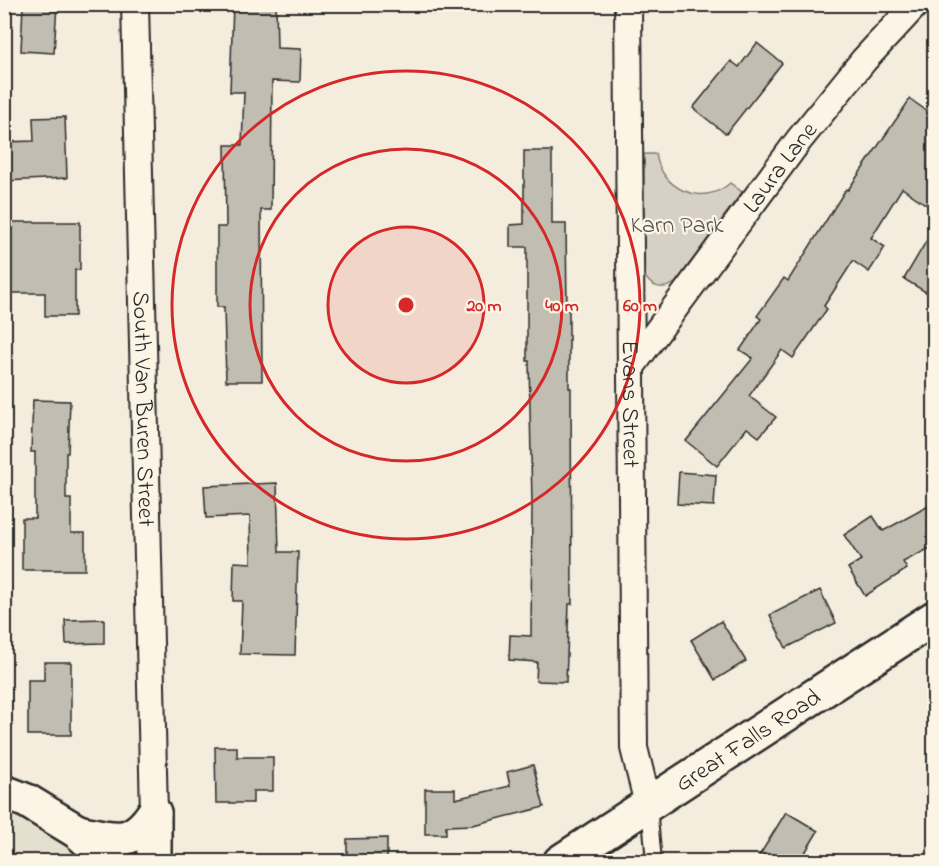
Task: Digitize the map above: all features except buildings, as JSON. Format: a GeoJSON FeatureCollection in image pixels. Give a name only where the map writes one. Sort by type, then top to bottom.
{"type":"FeatureCollection","features":[{"type":"Feature","properties":{"kind":"main road","name":"Great Falls Road"},"geometry":{"type":"LineString","coordinates":[[560,861],[934,618]]}},
{"type":"Feature","properties":{"kind":"main road"},"geometry":{"type":"LineString","coordinates":[[4,792],[27,801],[98,851],[114,839],[127,838],[143,829],[154,813]]}},
{"type":"Feature","properties":{"kind":"main road"},"geometry":{"type":"LineString","coordinates":[[154,813],[154,861]]}},
{"type":"Feature","properties":{"kind":"street","name":"South Van Buren Street"},"geometry":{"type":"LineString","coordinates":[[135,4],[154,813]]}},
{"type":"Feature","properties":{"kind":"street","name":"Evans Street"},"geometry":{"type":"LineString","coordinates":[[628,4],[634,748],[648,804]]}},
{"type":"Feature","properties":{"kind":"street","name":"Laura Lane"},"geometry":{"type":"LineString","coordinates":[[631,367],[799,140],[864,60],[916,4]]}},
{"type":"Feature","properties":{"kind":"lane"},"geometry":{"type":"LineString","coordinates":[[648,804],[654,861]]}},
{"type":"Feature","properties":{"kind":"shaded area"},"geometry":{"type":"Polygon","coordinates":[[[4,792],[103,861],[5,861],[4,792]]]}},
{"type":"Feature","properties":{"kind":"green space","name":"Karn Park"},"geometry":{"type":"Polygon","coordinates":[[[644,154],[656,154],[659,166],[666,177],[684,191],[707,194],[730,183],[742,192],[676,282],[667,287],[654,285],[644,274],[644,154]]]}}]}
